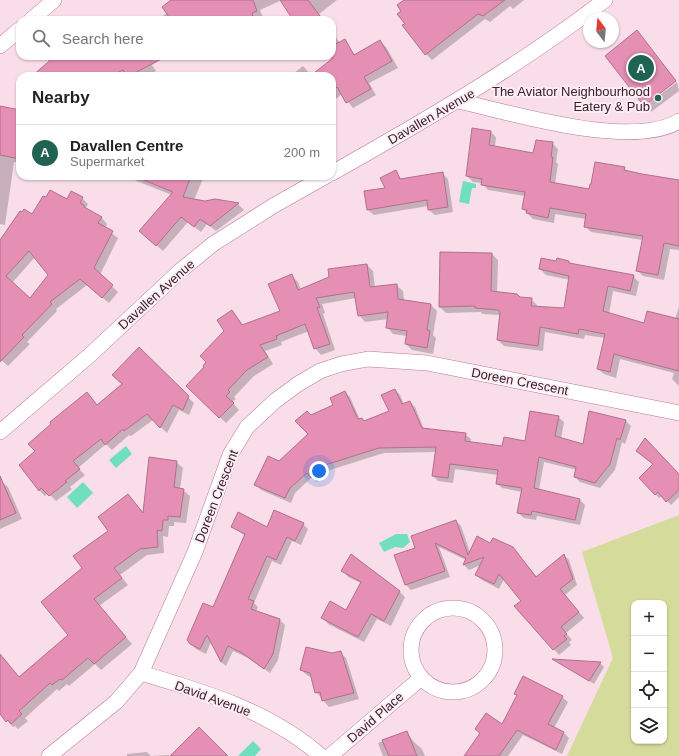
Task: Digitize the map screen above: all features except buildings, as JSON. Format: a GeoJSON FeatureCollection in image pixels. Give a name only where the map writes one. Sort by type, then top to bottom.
{"type":"FeatureCollection","features":[{"type":"Feature","properties":{"kind":"street"},"geometry":{"type":"LineString","coordinates":[[36,16],[54,0]]}},
{"type":"Feature","properties":{"kind":"street","name":"Davallen Avenue"},"geometry":{"type":"LineString","coordinates":[[336,171],[458,101],[547,43],[596,3]]}},
{"type":"Feature","properties":{"kind":"street"},"geometry":{"type":"LineString","coordinates":[[0,46],[16,32]]}},
{"type":"Feature","properties":{"kind":"street"},"geometry":{"type":"LineString","coordinates":[[458,101],[542,120],[601,131],[628,133],[659,130],[679,121]]}},
{"type":"Feature","properties":{"kind":"street","name":"Davallen Avenue"},"geometry":{"type":"LineString","coordinates":[[0,432],[90,355],[180,271],[213,244],[273,206],[319,180]]}},
{"type":"Feature","properties":{"kind":"street","name":"Doreen Crescent"},"geometry":{"type":"LineString","coordinates":[[49,756],[116,702],[141,673],[195,552],[230,455],[242,435],[260,413],[298,384],[320,371],[341,364],[368,359],[427,363],[679,413]]}},
{"type":"Feature","properties":{"kind":"street"},"geometry":{"type":"LineString","coordinates":[[456,608],[472,612],[485,622],[493,637],[496,653],[491,669],[481,682],[466,690],[450,692],[434,688],[421,678],[412,663],[410,647],[415,631],[425,618],[440,610],[456,608]]}},
{"type":"Feature","properties":{"kind":"street","name":"David Avenue"},"geometry":{"type":"LineString","coordinates":[[141,673],[230,702],[253,712],[287,730],[321,756]]}},
{"type":"Feature","properties":{"kind":"street","name":"David Place"},"geometry":{"type":"LineString","coordinates":[[330,756],[421,678]]}},
{"type":"Feature","properties":{"kind":"shaded area"},"geometry":{"type":"Polygon","coordinates":[[[463,181],[476,184],[476,188],[472,188],[469,204],[459,202],[463,181]]]}},
{"type":"Feature","properties":{"kind":"shaded area"},"geometry":{"type":"Polygon","coordinates":[[[126,446],[132,454],[116,468],[109,460],[126,446]]]}},
{"type":"Feature","properties":{"kind":"shaded area"},"geometry":{"type":"Polygon","coordinates":[[[83,482],[93,493],[77,508],[67,497],[83,482]]]}},
{"type":"Feature","properties":{"kind":"shaded area"},"geometry":{"type":"Polygon","coordinates":[[[679,515],[679,756],[567,756],[613,658],[582,552],[679,515]]]}},
{"type":"Feature","properties":{"kind":"shaded area"},"geometry":{"type":"Polygon","coordinates":[[[396,534],[407,534],[410,542],[403,548],[395,547],[384,552],[379,543],[396,534]]]}},
{"type":"Feature","properties":{"kind":"shaded area"},"geometry":{"type":"Polygon","coordinates":[[[253,741],[261,749],[255,756],[238,756],[253,741]]]}},
{"type":"Feature","properties":{"kind":"place","name":"Davallen Centre"},"geometry":{"type":"Point","coordinates":[641,68]}},
{"type":"Feature","properties":{"kind":"place","name":"The Aviator Neighbourhood Eatery & Pub"},"geometry":{"type":"Point","coordinates":[658,98]}}]}
